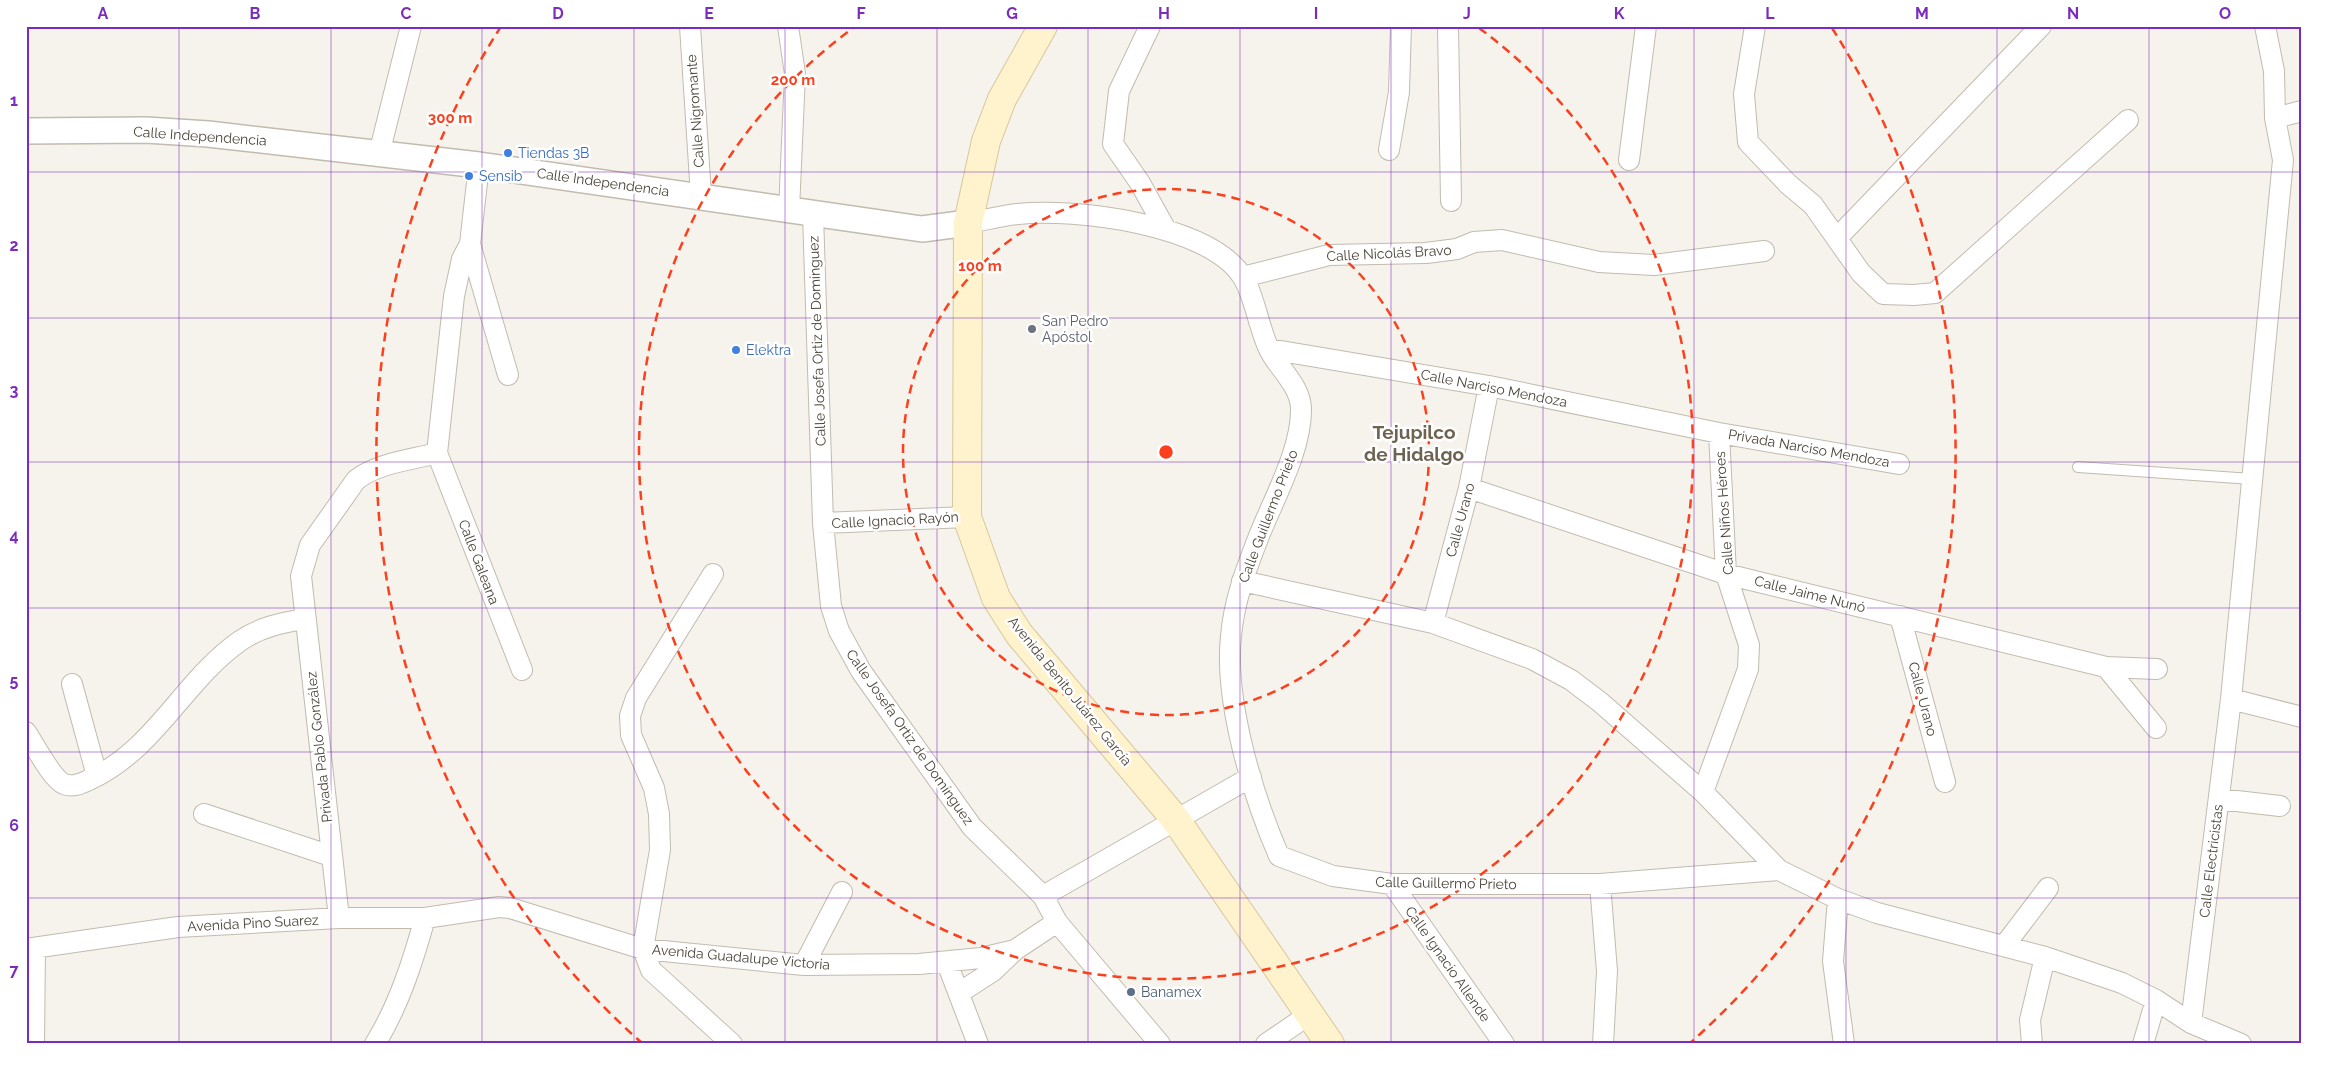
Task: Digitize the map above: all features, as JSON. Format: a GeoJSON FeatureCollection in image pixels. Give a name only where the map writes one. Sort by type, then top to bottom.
{"type":"FeatureCollection","features":[{"type":"Feature","properties":{"kind":"main road","name":"Avenida Benito Juárez García"},"geometry":{"type":"LineString","coordinates":[[1039,27],[1002,100],[986,141],[968,224],[967,516],[996,598],[1019,634],[1176,820],[1330,1044]]}},
{"type":"Feature","properties":{"kind":"street"},"geometry":{"type":"LineString","coordinates":[[379,154],[412,26]]}},
{"type":"Feature","properties":{"kind":"street","name":"Calle Nigromante"},"geometry":{"type":"LineString","coordinates":[[690,26],[701,196]]}},
{"type":"Feature","properties":{"kind":"street","name":"Calle Josefa Ortiz de Domínguez"},"geometry":{"type":"LineString","coordinates":[[788,26],[795,74],[801,212],[823,523],[831,606],[838,631],[861,670],[972,827],[1043,896],[1057,922],[1160,1044]]}},
{"type":"Feature","properties":{"kind":"street"},"geometry":{"type":"LineString","coordinates":[[1150,26],[1119,91],[1113,144],[1140,184],[1166,230]]}},
{"type":"Feature","properties":{"kind":"street"},"geometry":{"type":"LineString","coordinates":[[1389,150],[1399,92],[1401,26]]}},
{"type":"Feature","properties":{"kind":"street"},"geometry":{"type":"LineString","coordinates":[[1448,26],[1451,201]]}},
{"type":"Feature","properties":{"kind":"street"},"geometry":{"type":"LineString","coordinates":[[1629,160],[1646,26]]}},
{"type":"Feature","properties":{"kind":"street"},"geometry":{"type":"LineString","coordinates":[[1754,26],[1744,94],[1748,142],[1788,184],[1813,205],[1861,273],[1883,294],[1914,296],[1935,293],[2128,120]]}},
{"type":"Feature","properties":{"kind":"street"},"geometry":{"type":"LineString","coordinates":[[1838,238],[2041,26]]}},
{"type":"Feature","properties":{"kind":"street","name":"Calle Electricistas"},"geometry":{"type":"LineString","coordinates":[[2190,1023],[2230,698],[2283,160],[2275,118],[2274,72],[2269,28]]}},
{"type":"Feature","properties":{"kind":"street"},"geometry":{"type":"LineString","coordinates":[[2275,118],[2302,111]]}},
{"type":"Feature","properties":{"kind":"street","name":"Calle Independencia"},"geometry":{"type":"LineString","coordinates":[[26,131],[146,130],[208,134],[479,165],[922,229],[968,224]]}},
{"type":"Feature","properties":{"kind":"street"},"geometry":{"type":"LineString","coordinates":[[437,453],[454,296],[462,259],[470,244],[479,165]]}},
{"type":"Feature","properties":{"kind":"street"},"geometry":{"type":"LineString","coordinates":[[968,224],[1019,214],[1073,214],[1118,219],[1166,230],[1191,240],[1222,256],[1243,276]]}},
{"type":"Feature","properties":{"kind":"street","name":"Calle Nicolás Bravo"},"geometry":{"type":"LineString","coordinates":[[1243,276],[1329,255],[1426,254],[1457,249],[1474,242],[1502,240],[1599,262],[1654,264],[1764,251]]}},
{"type":"Feature","properties":{"kind":"street"},"geometry":{"type":"LineString","coordinates":[[470,244],[508,375]]}},
{"type":"Feature","properties":{"kind":"street","name":"Calle Guillermo Prieto"},"geometry":{"type":"LineString","coordinates":[[1243,276],[1269,349],[1295,388],[1301,406],[1298,438],[1242,581],[1231,636],[1230,668],[1232,696],[1251,777],[1263,818],[1279,856],[1333,876],[1392,884],[1600,884],[1780,870]]}},
{"type":"Feature","properties":{"kind":"street","name":"Calle Narciso Mendoza"},"geometry":{"type":"LineString","coordinates":[[1269,349],[1489,386],[1719,432]]}},
{"type":"Feature","properties":{"kind":"street","name":"Calle Urano"},"geometry":{"type":"LineString","coordinates":[[1433,623],[1469,488],[1489,386]]}},
{"type":"Feature","properties":{"kind":"street","name":"Privada Narciso Mendoza"},"geometry":{"type":"LineString","coordinates":[[1719,432],[1898,464]]}},
{"type":"Feature","properties":{"kind":"street","name":"Calle Niños Héroes"},"geometry":{"type":"LineString","coordinates":[[1703,792],[1748,669],[1749,645],[1726,574],[1719,432]]}},
{"type":"Feature","properties":{"kind":"street","name":"Privada Pablo González"},"geometry":{"type":"LineString","coordinates":[[339,918],[304,619],[301,576],[310,545],[356,480],[370,471],[437,453]]}},
{"type":"Feature","properties":{"kind":"street","name":"Calle Galeana"},"geometry":{"type":"LineString","coordinates":[[437,453],[522,670]]}},
{"type":"Feature","properties":{"kind":"street","name":"Calle Jaime Nunó"},"geometry":{"type":"LineString","coordinates":[[1469,488],[1726,574],[2106,667],[2157,669]]}},
{"type":"Feature","properties":{"kind":"street","name":"Calle Ignacio Rayón"},"geometry":{"type":"LineString","coordinates":[[823,523],[967,516]]}},
{"type":"Feature","properties":{"kind":"street"},"geometry":{"type":"LineString","coordinates":[[712,574],[636,698],[630,716],[632,735],[654,788],[659,814],[660,850],[642,949],[651,970],[732,1044]]}},
{"type":"Feature","properties":{"kind":"street"},"geometry":{"type":"LineString","coordinates":[[1242,581],[1433,623],[1532,658],[1571,680],[1600,702],[1703,792],[1780,870],[1838,899],[1878,913],[2045,957],[2122,983],[2156,1000],[2190,1023],[2241,1044]]}},
{"type":"Feature","properties":{"kind":"street","name":"Calle Urano"},"geometry":{"type":"LineString","coordinates":[[1900,616],[1946,782]]}},
{"type":"Feature","properties":{"kind":"street"},"geometry":{"type":"LineString","coordinates":[[26,732],[55,776],[65,785],[78,785],[97,776],[138,748],[220,657],[239,641],[253,632],[270,625],[304,619]]}},
{"type":"Feature","properties":{"kind":"street"},"geometry":{"type":"LineString","coordinates":[[2106,667],[2156,728]]}},
{"type":"Feature","properties":{"kind":"street"},"geometry":{"type":"LineString","coordinates":[[72,684],[97,776]]}},
{"type":"Feature","properties":{"kind":"street"},"geometry":{"type":"LineString","coordinates":[[2230,698],[2302,717]]}},
{"type":"Feature","properties":{"kind":"street"},"geometry":{"type":"LineString","coordinates":[[1043,896],[1251,777]]}},
{"type":"Feature","properties":{"kind":"street"},"geometry":{"type":"LineString","coordinates":[[2219,799],[2280,806]]}},
{"type":"Feature","properties":{"kind":"street"},"geometry":{"type":"LineString","coordinates":[[204,814],[331,856]]}},
{"type":"Feature","properties":{"kind":"street","name":"Calle Ignacio Allende"},"geometry":{"type":"LineString","coordinates":[[1392,884],[1504,1044]]}},
{"type":"Feature","properties":{"kind":"street"},"geometry":{"type":"LineString","coordinates":[[1600,884],[1607,971],[1602,1044]]}},
{"type":"Feature","properties":{"kind":"street"},"geometry":{"type":"LineString","coordinates":[[2004,946],[2048,888]]}},
{"type":"Feature","properties":{"kind":"street"},"geometry":{"type":"LineString","coordinates":[[804,965],[842,892]]}},
{"type":"Feature","properties":{"kind":"street"},"geometry":{"type":"LineString","coordinates":[[1838,899],[1833,961],[1844,1044]]}},
{"type":"Feature","properties":{"kind":"street","name":"Avenida Guadalupe Victoria"},"geometry":{"type":"LineString","coordinates":[[481,909],[510,908],[642,949],[804,965],[947,963],[1015,950],[1057,922]]}},
{"type":"Feature","properties":{"kind":"street","name":"Avenida Pino Suarez"},"geometry":{"type":"LineString","coordinates":[[30,949],[178,927],[339,918],[425,918],[481,909]]}},
{"type":"Feature","properties":{"kind":"street"},"geometry":{"type":"LineString","coordinates":[[375,1044],[398,999],[412,963],[425,918]]}},
{"type":"Feature","properties":{"kind":"street"},"geometry":{"type":"LineString","coordinates":[[30,949],[34,1044]]}},
{"type":"Feature","properties":{"kind":"street"},"geometry":{"type":"LineString","coordinates":[[959,993],[993,971],[1015,950]]}},
{"type":"Feature","properties":{"kind":"street"},"geometry":{"type":"LineString","coordinates":[[2032,1044],[2030,1020],[2045,957]]}},
{"type":"Feature","properties":{"kind":"street"},"geometry":{"type":"LineString","coordinates":[[947,963],[978,1044]]}},
{"type":"Feature","properties":{"kind":"street"},"geometry":{"type":"LineString","coordinates":[[2143,1044],[2156,1000]]}},
{"type":"Feature","properties":{"kind":"street"},"geometry":{"type":"LineString","coordinates":[[1266,1044],[1310,1014]]}},
{"type":"Feature","properties":{"kind":"lane"},"geometry":{"type":"LineString","coordinates":[[2078,467],[2252,479]]}},
{"type":"Feature","properties":{"kind":"place","name":"Tiendas 3B"},"geometry":{"type":"Point","coordinates":[508,153]}},
{"type":"Feature","properties":{"kind":"place","name":"Sensib"},"geometry":{"type":"Point","coordinates":[469,176]}},
{"type":"Feature","properties":{"kind":"place","name":"San Pedro Apóstol"},"geometry":{"type":"Point","coordinates":[1032,329]}},
{"type":"Feature","properties":{"kind":"place","name":"Elektra"},"geometry":{"type":"Point","coordinates":[736,350]}},
{"type":"Feature","properties":{"kind":"place","name":"Banamex"},"geometry":{"type":"Point","coordinates":[1131,992]}},
{"type":"Feature","properties":{"kind":"district","name":"Tejupilco de Hidalgo"},"geometry":{"type":"Point","coordinates":[1414,443]}}]}
